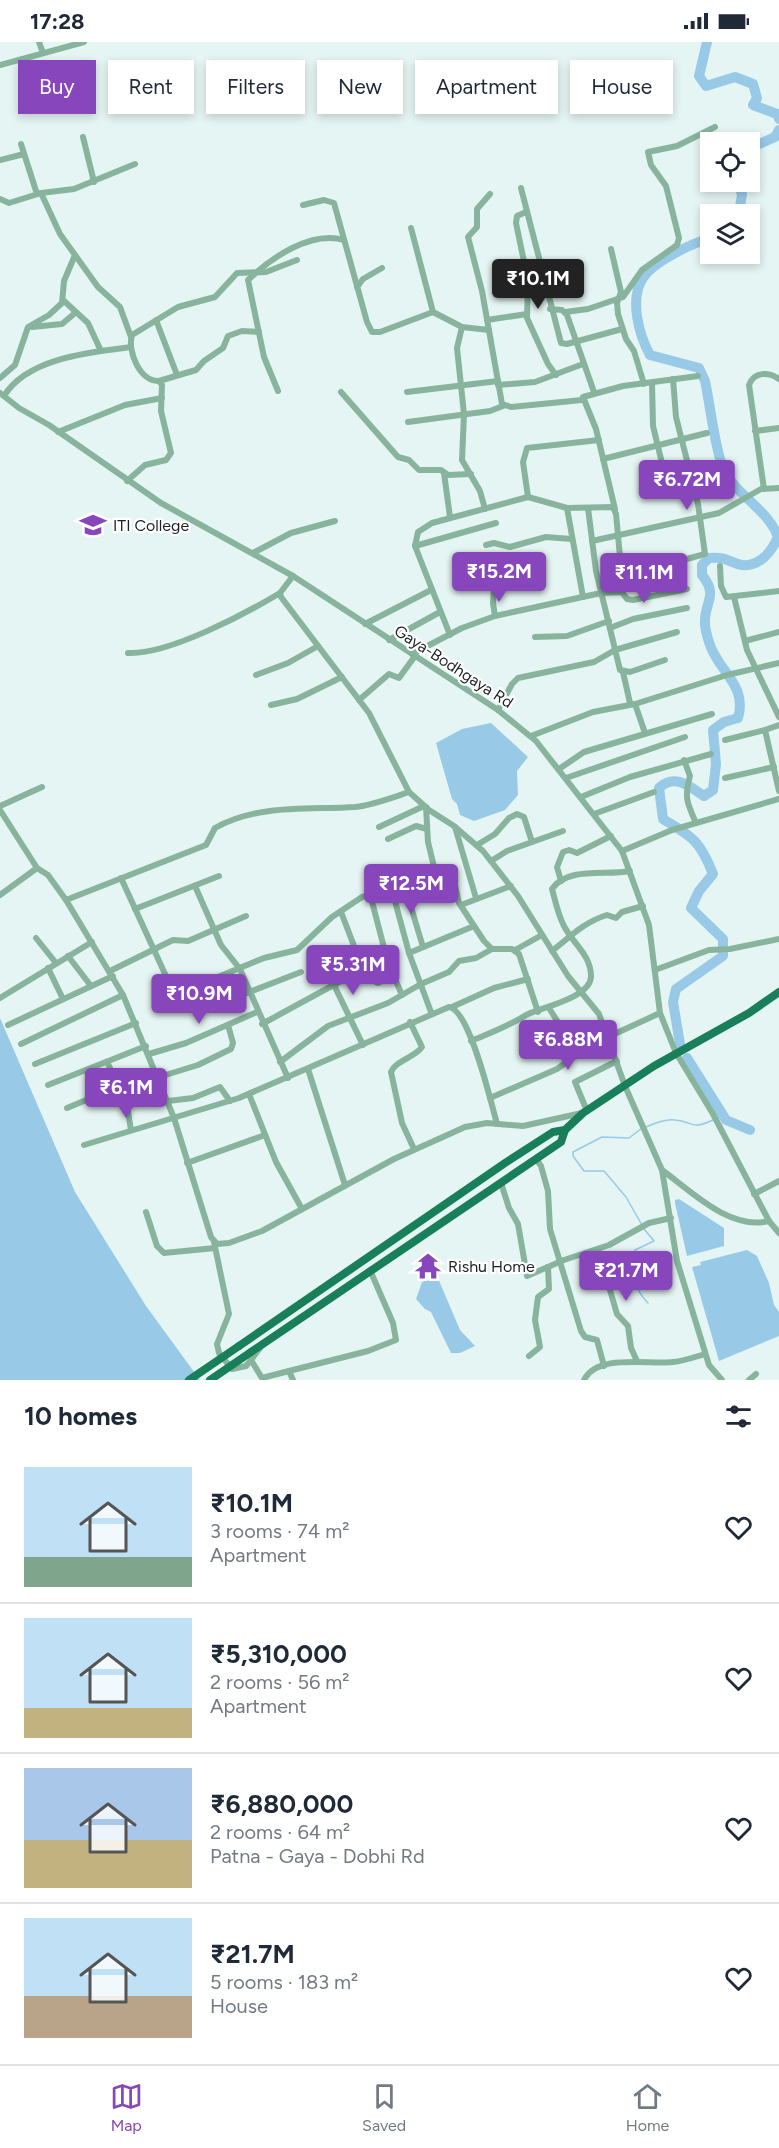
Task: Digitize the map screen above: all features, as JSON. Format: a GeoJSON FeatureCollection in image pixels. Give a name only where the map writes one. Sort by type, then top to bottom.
{"type":"FeatureCollection","features":[{"type":"Feature","properties":{"kind":"main road"},"geometry":{"type":"LineString","coordinates":[[210,1380],[251,1356],[261,1345],[561,1142],[565,1130],[585,1112],[676,1053],[749,1012],[779,992]]}},
{"type":"Feature","properties":{"kind":"main road"},"geometry":{"type":"LineString","coordinates":[[189,1380],[476,1182],[553,1132],[565,1130]]}},
{"type":"Feature","properties":{"kind":"street"},"geometry":{"type":"LineString","coordinates":[[39,42],[43,53]]}},
{"type":"Feature","properties":{"kind":"street"},"geometry":{"type":"LineString","coordinates":[[0,65],[84,42]]}},
{"type":"Feature","properties":{"kind":"street"},"geometry":{"type":"LineString","coordinates":[[550,309],[565,312],[588,309],[620,298],[626,295],[638,274],[674,249],[679,238],[666,186],[651,165],[648,152],[681,144],[714,127]]}},
{"type":"Feature","properties":{"kind":"street"},"geometry":{"type":"LineString","coordinates":[[83,137],[94,182]]}},
{"type":"Feature","properties":{"kind":"street"},"geometry":{"type":"LineString","coordinates":[[21,144],[39,194],[58,231],[98,287],[120,307],[131,338],[131,347],[143,375],[150,381],[159,381],[196,370],[204,361],[224,348],[228,336],[242,331],[259,332]]}},
{"type":"Feature","properties":{"kind":"street"},"geometry":{"type":"LineString","coordinates":[[0,160],[24,154]]}},
{"type":"Feature","properties":{"kind":"street"},"geometry":{"type":"LineString","coordinates":[[0,199],[9,202],[39,194],[74,189],[135,164]]}},
{"type":"Feature","properties":{"kind":"street"},"geometry":{"type":"LineString","coordinates":[[521,188],[550,309],[561,343],[575,342],[622,329]]}},
{"type":"Feature","properties":{"kind":"street"},"geometry":{"type":"LineString","coordinates":[[490,194],[477,209],[477,227],[468,237],[503,406]]}},
{"type":"Feature","properties":{"kind":"street"},"geometry":{"type":"LineString","coordinates":[[303,204],[332,201],[372,332],[385,330],[433,312],[462,327],[489,330]]}},
{"type":"Feature","properties":{"kind":"street"},"geometry":{"type":"LineString","coordinates":[[526,212],[517,216],[516,223],[528,281],[527,314],[548,364],[556,375]]}},
{"type":"Feature","properties":{"kind":"street"},"geometry":{"type":"LineString","coordinates":[[411,228],[433,312]]}},
{"type":"Feature","properties":{"kind":"street"},"geometry":{"type":"LineString","coordinates":[[278,391],[264,357],[247,283],[277,256],[330,236],[344,240]]}},
{"type":"Feature","properties":{"kind":"street"},"geometry":{"type":"LineString","coordinates":[[611,249],[621,292],[617,308],[622,329],[634,351],[644,384]]}},
{"type":"Feature","properties":{"kind":"street"},"geometry":{"type":"LineString","coordinates":[[0,378],[15,365],[28,327],[49,315],[63,300],[64,281],[75,255]]}},
{"type":"Feature","properties":{"kind":"street"},"geometry":{"type":"LineString","coordinates":[[131,338],[138,329],[178,307],[215,297],[237,273],[266,272],[297,260]]}},
{"type":"Feature","properties":{"kind":"street"},"geometry":{"type":"LineString","coordinates":[[357,288],[363,279],[382,268]]}},
{"type":"Feature","properties":{"kind":"street"},"geometry":{"type":"LineString","coordinates":[[63,300],[92,327],[101,351]]}},
{"type":"Feature","properties":{"kind":"street"},"geometry":{"type":"LineString","coordinates":[[565,312],[594,392]]}},
{"type":"Feature","properties":{"kind":"street"},"geometry":{"type":"LineString","coordinates":[[28,327],[62,324],[75,313]]}},
{"type":"Feature","properties":{"kind":"street"},"geometry":{"type":"LineString","coordinates":[[487,320],[527,314]]}},
{"type":"Feature","properties":{"kind":"street"},"geometry":{"type":"LineString","coordinates":[[156,320],[177,375]]}},
{"type":"Feature","properties":{"kind":"street"},"geometry":{"type":"LineString","coordinates":[[462,327],[458,348],[464,414],[462,460],[480,491],[485,509]]}},
{"type":"Feature","properties":{"kind":"street"},"geometry":{"type":"LineString","coordinates":[[2,395],[15,380],[25,373],[74,356],[131,347]]}},
{"type":"Feature","properties":{"kind":"street"},"geometry":{"type":"LineString","coordinates":[[407,392],[462,385],[528,383],[583,364]]}},
{"type":"Feature","properties":{"kind":"street"},"geometry":{"type":"LineString","coordinates":[[764,489],[749,389],[751,380],[761,374],[779,379]]}},
{"type":"Feature","properties":{"kind":"street"},"geometry":{"type":"LineString","coordinates":[[408,422],[490,411],[503,406],[582,400],[594,392],[698,376]]}},
{"type":"Feature","properties":{"kind":"street"},"geometry":{"type":"LineString","coordinates":[[598,583],[703,556],[705,551],[700,516],[675,411],[673,380]]}},
{"type":"Feature","properties":{"kind":"street"},"geometry":{"type":"LineString","coordinates":[[127,480],[141,467],[166,460],[171,453],[161,411],[162,385],[159,381]]}},
{"type":"Feature","properties":{"kind":"street"},"geometry":{"type":"LineString","coordinates":[[652,383],[652,426],[669,492]]}},
{"type":"Feature","properties":{"kind":"street"},"geometry":{"type":"LineString","coordinates":[[341,392],[394,456],[409,460],[419,470],[441,470],[448,475],[471,474]]}},
{"type":"Feature","properties":{"kind":"street","name":"Gaya-Bodhgaya Rd"},"geometry":{"type":"LineString","coordinates":[[2,395],[181,514],[293,576],[498,710],[531,736],[622,851],[651,932],[660,1013],[676,1053],[718,1123],[769,1221],[779,1233]]}},
{"type":"Feature","properties":{"kind":"street"},"geometry":{"type":"LineString","coordinates":[[58,432],[125,405],[162,398]]}},
{"type":"Feature","properties":{"kind":"street"},"geometry":{"type":"LineString","coordinates":[[582,400],[591,415],[599,440],[615,509],[622,578]]}},
{"type":"Feature","properties":{"kind":"street"},"geometry":{"type":"LineString","coordinates":[[755,431],[779,428]]}},
{"type":"Feature","properties":{"kind":"street"},"geometry":{"type":"LineString","coordinates":[[603,459],[707,433]]}},
{"type":"Feature","properties":{"kind":"street"},"geometry":{"type":"LineString","coordinates":[[528,497],[524,462],[527,448],[599,440]]}},
{"type":"Feature","properties":{"kind":"street"},"geometry":{"type":"LineString","coordinates":[[444,472],[450,517]]}},
{"type":"Feature","properties":{"kind":"street"},"geometry":{"type":"LineString","coordinates":[[592,541],[723,512],[754,493],[764,489],[779,488]]}},
{"type":"Feature","properties":{"kind":"street"},"geometry":{"type":"LineString","coordinates":[[450,635],[415,546],[416,536],[423,527],[450,517],[528,497],[567,508],[610,506],[615,509]]}},
{"type":"Feature","properties":{"kind":"street"},"geometry":{"type":"LineString","coordinates":[[567,508],[583,597]]}},
{"type":"Feature","properties":{"kind":"street"},"geometry":{"type":"LineString","coordinates":[[588,508],[598,583],[615,650],[632,704],[645,733]]}},
{"type":"Feature","properties":{"kind":"street"},"geometry":{"type":"LineString","coordinates":[[253,553],[291,533],[335,521]]}},
{"type":"Feature","properties":{"kind":"street"},"geometry":{"type":"LineString","coordinates":[[415,546],[496,523]]}},
{"type":"Feature","properties":{"kind":"street"},"geometry":{"type":"LineString","coordinates":[[486,545],[494,543],[510,547],[546,537],[571,539]]}},
{"type":"Feature","properties":{"kind":"street"},"geometry":{"type":"LineString","coordinates":[[720,566],[723,595],[734,597],[779,591]]}},
{"type":"Feature","properties":{"kind":"street"},"geometry":{"type":"LineString","coordinates":[[495,616],[493,603],[495,575],[517,568]]}},
{"type":"Feature","properties":{"kind":"street"},"geometry":{"type":"LineString","coordinates":[[128,653],[143,652],[234,620],[280,593],[293,576]]}},
{"type":"Feature","properties":{"kind":"street"},"geometry":{"type":"LineString","coordinates":[[359,700],[389,675],[399,678],[413,655],[450,635],[495,616],[601,593],[622,592],[627,599],[633,600],[687,589]]}},
{"type":"Feature","properties":{"kind":"street"},"geometry":{"type":"LineString","coordinates":[[365,624],[431,590]]}},
{"type":"Feature","properties":{"kind":"street"},"geometry":{"type":"LineString","coordinates":[[280,593],[375,722],[409,792],[425,807],[477,845],[491,861],[511,886],[552,951],[599,1014],[625,1086],[662,1170],[677,1261],[709,1365],[722,1380]]}},
{"type":"Feature","properties":{"kind":"street"},"geometry":{"type":"LineString","coordinates":[[734,597],[745,641],[756,670],[775,698],[779,717]]}},
{"type":"Feature","properties":{"kind":"street"},"geometry":{"type":"LineString","coordinates":[[535,637],[567,636],[610,624],[687,608]]}},
{"type":"Feature","properties":{"kind":"street"},"geometry":{"type":"LineString","coordinates":[[388,639],[440,612]]}},
{"type":"Feature","properties":{"kind":"street"},"geometry":{"type":"LineString","coordinates":[[498,710],[512,684],[518,678],[594,662],[615,650],[677,632]]}},
{"type":"Feature","properties":{"kind":"street"},"geometry":{"type":"LineString","coordinates":[[745,641],[779,632]]}},
{"type":"Feature","properties":{"kind":"street"},"geometry":{"type":"LineString","coordinates":[[256,675],[288,663],[318,646]]}},
{"type":"Feature","properties":{"kind":"street"},"geometry":{"type":"LineString","coordinates":[[623,672],[665,660]]}},
{"type":"Feature","properties":{"kind":"street"},"geometry":{"type":"LineString","coordinates":[[531,736],[577,717],[632,704],[727,675],[779,663]]}},
{"type":"Feature","properties":{"kind":"street"},"geometry":{"type":"LineString","coordinates":[[271,705],[297,699],[342,677]]}},
{"type":"Feature","properties":{"kind":"street"},"geometry":{"type":"LineString","coordinates":[[559,769],[584,752],[712,714]]}},
{"type":"Feature","properties":{"kind":"street"},"geometry":{"type":"LineString","coordinates":[[725,740],[779,726]]}},
{"type":"Feature","properties":{"kind":"street"},"geometry":{"type":"LineString","coordinates":[[765,730],[779,791]]}},
{"type":"Feature","properties":{"kind":"street"},"geometry":{"type":"LineString","coordinates":[[566,778],[685,737]]}},
{"type":"Feature","properties":{"kind":"street"},"geometry":{"type":"LineString","coordinates":[[581,797],[625,779],[711,754]]}},
{"type":"Feature","properties":{"kind":"street"},"geometry":{"type":"LineString","coordinates":[[684,760],[690,776],[687,786],[696,823]]}},
{"type":"Feature","properties":{"kind":"street"},"geometry":{"type":"LineString","coordinates":[[725,778],[774,767]]}},
{"type":"Feature","properties":{"kind":"street"},"geometry":{"type":"LineString","coordinates":[[42,788],[0,808],[37,868],[48,875],[66,900],[112,973],[136,1023],[174,1118],[214,1245],[229,1314],[217,1344],[219,1353],[232,1369],[246,1366],[251,1356]]}},
{"type":"Feature","properties":{"kind":"street"},"geometry":{"type":"LineString","coordinates":[[66,900],[206,845],[214,828],[237,819],[277,810],[366,805],[409,792]]}},
{"type":"Feature","properties":{"kind":"street"},"geometry":{"type":"LineString","coordinates":[[594,814],[654,792]]}},
{"type":"Feature","properties":{"kind":"street"},"geometry":{"type":"LineString","coordinates":[[622,851],[684,826],[779,799]]}},
{"type":"Feature","properties":{"kind":"street"},"geometry":{"type":"LineString","coordinates":[[379,827],[425,807]]}},
{"type":"Feature","properties":{"kind":"street"},"geometry":{"type":"LineString","coordinates":[[425,807],[436,875]]}},
{"type":"Feature","properties":{"kind":"street"},"geometry":{"type":"LineString","coordinates":[[477,845],[495,834],[509,818],[518,814],[524,817],[532,842]]}},
{"type":"Feature","properties":{"kind":"street"},"geometry":{"type":"LineString","coordinates":[[388,839],[416,826],[427,829]]}},
{"type":"Feature","properties":{"kind":"street"},"geometry":{"type":"LineString","coordinates":[[454,826],[476,898]]}},
{"type":"Feature","properties":{"kind":"street"},"geometry":{"type":"LineString","coordinates":[[491,861],[507,851],[563,831]]}},
{"type":"Feature","properties":{"kind":"street"},"geometry":{"type":"LineString","coordinates":[[561,881],[557,867],[564,852],[569,850],[577,852],[611,836]]}},
{"type":"Feature","properties":{"kind":"street"},"geometry":{"type":"LineString","coordinates":[[0,895],[37,868]]}},
{"type":"Feature","properties":{"kind":"street"},"geometry":{"type":"LineString","coordinates":[[471,1041],[518,1022],[526,1015],[549,1008],[581,990],[591,977],[581,946],[563,924],[552,892],[553,886],[579,874],[611,874],[630,871]]}},
{"type":"Feature","properties":{"kind":"street"},"geometry":{"type":"LineString","coordinates":[[121,878],[153,950],[176,993],[264,958],[297,950],[312,933],[370,894],[405,887],[436,875],[452,872],[460,905],[492,949]]}},
{"type":"Feature","properties":{"kind":"street"},"geometry":{"type":"LineString","coordinates":[[135,909],[219,876]]}},
{"type":"Feature","properties":{"kind":"street"},"geometry":{"type":"LineString","coordinates":[[195,886],[224,950],[240,969],[262,1024],[288,1077]]}},
{"type":"Feature","properties":{"kind":"street"},"geometry":{"type":"LineString","coordinates":[[460,905],[511,886]]}},
{"type":"Feature","properties":{"kind":"street"},"geometry":{"type":"LineString","coordinates":[[405,887],[423,947]]}},
{"type":"Feature","properties":{"kind":"street"},"geometry":{"type":"LineString","coordinates":[[392,890],[409,953],[431,1012]]}},
{"type":"Feature","properties":{"kind":"street"},"geometry":{"type":"LineString","coordinates":[[370,894],[393,976],[402,995]]}},
{"type":"Feature","properties":{"kind":"street"},"geometry":{"type":"LineString","coordinates":[[552,951],[570,934],[604,916],[616,918],[622,912],[643,906]]}},
{"type":"Feature","properties":{"kind":"street"},"geometry":{"type":"LineString","coordinates":[[341,912],[363,969],[373,982],[393,976]]}},
{"type":"Feature","properties":{"kind":"street"},"geometry":{"type":"LineString","coordinates":[[8,1025],[91,986],[173,940],[188,941],[246,916]]}},
{"type":"Feature","properties":{"kind":"street"},"geometry":{"type":"LineString","coordinates":[[409,953],[474,926]]}},
{"type":"Feature","properties":{"kind":"street"},"geometry":{"type":"LineString","coordinates":[[280,1062],[319,1031],[380,1007],[421,984],[449,972],[459,961],[476,958],[492,949],[515,950],[542,935]]}},
{"type":"Feature","properties":{"kind":"street"},"geometry":{"type":"LineString","coordinates":[[36,938],[56,963]]}},
{"type":"Feature","properties":{"kind":"street"},"geometry":{"type":"LineString","coordinates":[[655,970],[691,955],[779,939]]}},
{"type":"Feature","properties":{"kind":"street"},"geometry":{"type":"LineString","coordinates":[[0,998],[92,942]]}},
{"type":"Feature","properties":{"kind":"street"},"geometry":{"type":"LineString","coordinates":[[515,950],[528,979],[538,1012]]}},
{"type":"Feature","properties":{"kind":"street"},"geometry":{"type":"LineString","coordinates":[[68,956],[91,986]]}},
{"type":"Feature","properties":{"kind":"street"},"geometry":{"type":"LineString","coordinates":[[48,968],[63,999]]}},
{"type":"Feature","properties":{"kind":"street"},"geometry":{"type":"LineString","coordinates":[[262,1024],[363,969]]}},
{"type":"Feature","properties":{"kind":"street"},"geometry":{"type":"LineString","coordinates":[[194,1004],[229,1000],[301,972]]}},
{"type":"Feature","properties":{"kind":"street"},"geometry":{"type":"LineString","coordinates":[[84,1145],[249,1094],[363,1045],[431,1012],[452,1007],[494,988],[528,979]]}},
{"type":"Feature","properties":{"kind":"street"},"geometry":{"type":"LineString","coordinates":[[334,985],[363,1045]]}},
{"type":"Feature","properties":{"kind":"street"},"geometry":{"type":"LineString","coordinates":[[21,1044],[123,995]]}},
{"type":"Feature","properties":{"kind":"street"},"geometry":{"type":"LineString","coordinates":[[452,1007],[460,1016],[471,1041],[497,1124]]}},
{"type":"Feature","properties":{"kind":"street"},"geometry":{"type":"LineString","coordinates":[[549,1008],[578,1054]]}},
{"type":"Feature","properties":{"kind":"street"},"geometry":{"type":"LineString","coordinates":[[149,1054],[186,1043],[257,1012]]}},
{"type":"Feature","properties":{"kind":"street"},"geometry":{"type":"LineString","coordinates":[[490,1098],[557,1069],[578,1054],[660,1013]]}},
{"type":"Feature","properties":{"kind":"street"},"geometry":{"type":"LineString","coordinates":[[410,1022],[422,1047],[414,1055],[393,1067],[391,1072],[402,1123],[414,1149]]}},
{"type":"Feature","properties":{"kind":"street"},"geometry":{"type":"LineString","coordinates":[[36,1064],[136,1023]]}},
{"type":"Feature","properties":{"kind":"street"},"geometry":{"type":"LineString","coordinates":[[67,1108],[157,1074],[198,1065],[231,1049],[233,1043],[228,1025]]}},
{"type":"Feature","properties":{"kind":"street"},"geometry":{"type":"LineString","coordinates":[[48,1085],[146,1046]]}},
{"type":"Feature","properties":{"kind":"street"},"geometry":{"type":"LineString","coordinates":[[146,1212],[157,1246],[164,1253],[239,1240],[262,1231],[414,1149],[474,1125],[523,1126],[585,1112],[575,1082],[617,1061]]}},
{"type":"Feature","properties":{"kind":"street"},"geometry":{"type":"LineString","coordinates":[[107,1062],[128,1104],[131,1130]]}},
{"type":"Feature","properties":{"kind":"street"},"geometry":{"type":"LineString","coordinates":[[308,1069],[345,1185]]}},
{"type":"Feature","properties":{"kind":"street"},"geometry":{"type":"LineString","coordinates":[[168,1101],[193,1098],[220,1087],[230,1101]]}},
{"type":"Feature","properties":{"kind":"street"},"geometry":{"type":"LineString","coordinates":[[249,1094],[302,1209]]}},
{"type":"Feature","properties":{"kind":"street"},"geometry":{"type":"LineString","coordinates":[[188,1163],[266,1135]]}},
{"type":"Feature","properties":{"kind":"street"},"geometry":{"type":"LineString","coordinates":[[536,1159],[541,1166],[548,1191],[550,1229],[562,1261],[581,1331],[585,1336],[597,1340],[604,1366]]}},
{"type":"Feature","properties":{"kind":"street"},"geometry":{"type":"LineString","coordinates":[[662,1170],[724,1214],[745,1223],[769,1221]]}},
{"type":"Feature","properties":{"kind":"street"},"geometry":{"type":"LineString","coordinates":[[754,1194],[779,1181]]}},
{"type":"Feature","properties":{"kind":"street"},"geometry":{"type":"LineString","coordinates":[[501,1183],[509,1208],[518,1224],[526,1275],[529,1276],[562,1261],[598,1249],[646,1225],[671,1218]]}},
{"type":"Feature","properties":{"kind":"street"},"geometry":{"type":"LineString","coordinates":[[598,1249],[617,1314],[627,1326],[631,1348],[637,1361]]}},
{"type":"Feature","properties":{"kind":"street"},"geometry":{"type":"LineString","coordinates":[[529,1356],[540,1347],[535,1311],[538,1297],[549,1289],[548,1267]]}},
{"type":"Feature","properties":{"kind":"street"},"geometry":{"type":"LineString","coordinates":[[251,1356],[262,1378],[368,1351],[396,1340],[393,1323],[370,1270]]}},
{"type":"Feature","properties":{"kind":"street"},"geometry":{"type":"LineString","coordinates":[[584,1380],[592,1369],[604,1366],[637,1361],[676,1362],[705,1354]]}},
{"type":"Feature","properties":{"kind":"street"},"geometry":{"type":"LineString","coordinates":[[289,1371],[293,1380]]}},
{"type":"Feature","properties":{"kind":"street"},"geometry":{"type":"LineString","coordinates":[[749,1380],[756,1374]]}},
{"type":"Feature","properties":{"kind":"water"},"geometry":{"type":"Polygon","coordinates":[[[491,723],[528,757],[517,771],[518,795],[505,810],[474,821],[460,815],[457,804],[452,799],[436,743],[462,729],[491,723]]]}},
{"type":"Feature","properties":{"kind":"water"},"geometry":{"type":"Polygon","coordinates":[[[0,1018],[75,1192],[146,1306],[200,1380],[0,1380],[0,1018]]]}},
{"type":"Feature","properties":{"kind":"water"},"geometry":{"type":"Polygon","coordinates":[[[679,1199],[724,1228],[724,1246],[687,1256],[675,1203],[675,1200],[679,1199]]]}},
{"type":"Feature","properties":{"kind":"water"},"geometry":{"type":"Polygon","coordinates":[[[747,1250],[757,1256],[769,1283],[774,1305],[779,1312],[779,1336],[719,1361],[692,1267],[701,1265],[700,1262],[747,1250]]]}},
{"type":"Feature","properties":{"kind":"water"},"geometry":{"type":"Polygon","coordinates":[[[437,1276],[460,1330],[475,1346],[460,1353],[451,1353],[431,1312],[416,1299],[422,1282],[437,1276]]]}},
{"type":"Feature","properties":{"kind":"waterway"},"geometry":{"type":"LineString","coordinates":[[707,42],[699,76],[706,86],[735,77],[753,84],[757,98],[753,105],[777,114],[779,119]]}},
{"type":"Feature","properties":{"kind":"waterway"},"geometry":{"type":"LineString","coordinates":[[760,144],[775,137],[779,130]]}},
{"type":"Feature","properties":{"kind":"waterway"},"geometry":{"type":"LineString","coordinates":[[740,204],[741,192]]}},
{"type":"Feature","properties":{"kind":"waterway"},"geometry":{"type":"LineString","coordinates":[[680,1044],[673,1002],[676,989],[723,956],[723,939],[691,908],[699,891],[713,874],[704,854],[694,841],[663,819],[659,788],[676,781],[704,796],[713,790],[716,764],[713,730],[724,722],[738,718],[740,706],[735,687],[713,652],[707,635],[705,616],[710,599],[710,588],[702,575],[702,565],[709,558],[724,559],[742,565],[760,561],[769,553],[778,537],[767,518],[736,487],[723,468],[705,381],[699,368],[650,355],[639,327],[636,306],[643,278],[655,266],[700,242]]}},
{"type":"Feature","properties":{"kind":"waterway"},"geometry":{"type":"LineString","coordinates":[[687,1058],[726,1120],[750,1130]]}},
{"type":"Feature","properties":{"kind":"waterway"},"geometry":{"type":"LineString","coordinates":[[717,1118],[723,1116]]}},
{"type":"Feature","properties":{"kind":"waterway"},"geometry":{"type":"LineString","coordinates":[[646,1127],[668,1120],[696,1125],[713,1120]]}},
{"type":"Feature","properties":{"kind":"waterway"},"geometry":{"type":"LineString","coordinates":[[642,1128],[629,1138],[602,1137],[573,1152],[573,1156],[584,1171],[604,1171],[626,1197],[642,1225]]}},
{"type":"Feature","properties":{"kind":"waterway"},"geometry":{"type":"LineString","coordinates":[[644,1229],[654,1241],[635,1250],[634,1278],[639,1291],[648,1303]]}},
{"type":"Feature","properties":{"kind":"place","name":"ITI College"},"geometry":{"type":"Point","coordinates":[93,525]}},
{"type":"Feature","properties":{"kind":"place","name":"Rishu Home"},"geometry":{"type":"Point","coordinates":[428,1266]}}]}
